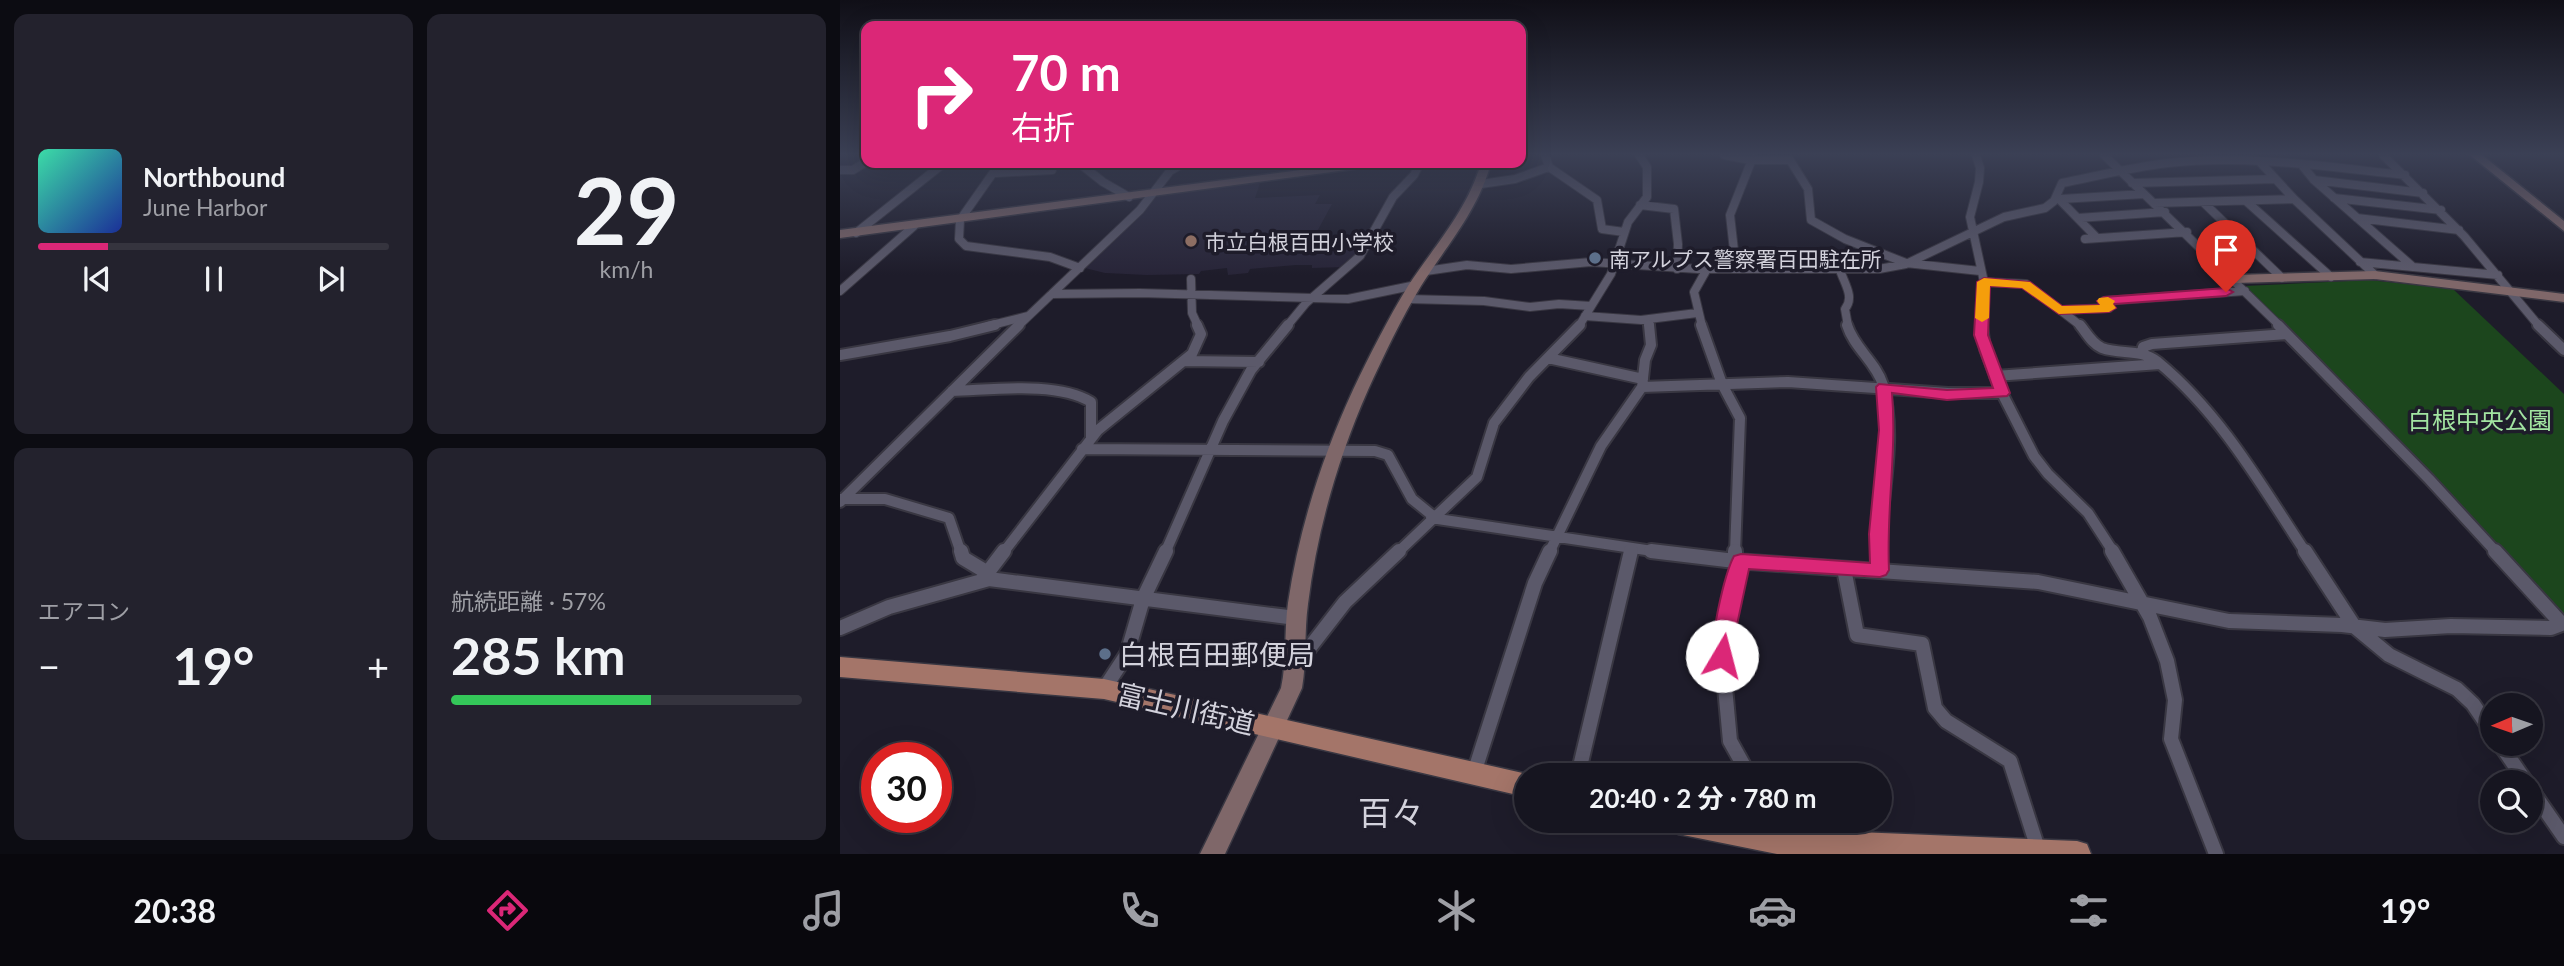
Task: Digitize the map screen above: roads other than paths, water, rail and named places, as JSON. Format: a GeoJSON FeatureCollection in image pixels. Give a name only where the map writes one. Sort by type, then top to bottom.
{"type":"FeatureCollection","features":[{"type":"Feature","properties":{"kind":"main road","name":"富士川街道"},"geometry":{"type":"LineString","coordinates":[[840,667],[1104,689],[1514,782]]}},
{"type":"Feature","properties":{"kind":"main road"},"geometry":{"type":"LineString","coordinates":[[1739,833],[1764,838],[1945,851],[2077,854]]}},
{"type":"Feature","properties":{"kind":"street"},"geometry":{"type":"LineString","coordinates":[[856,233],[904,195]]}},
{"type":"Feature","properties":{"kind":"street"},"geometry":{"type":"LineString","coordinates":[[979,195],[960,220],[959,239],[966,246],[1050,257],[1080,268]]}},
{"type":"Feature","properties":{"kind":"street"},"geometry":{"type":"LineString","coordinates":[[1125,195],[1129,197]]}},
{"type":"Feature","properties":{"kind":"street"},"geometry":{"type":"LineString","coordinates":[[840,234],[1145,195]]}},
{"type":"Feature","properties":{"kind":"street"},"geometry":{"type":"LineString","coordinates":[[841,500],[1144,206],[1151,195]]}},
{"type":"Feature","properties":{"kind":"street"},"geometry":{"type":"LineString","coordinates":[[1104,689],[1127,654],[1143,599],[1199,480],[1210,449],[1245,380],[1311,299],[1360,256],[1395,195]]}},
{"type":"Feature","properties":{"kind":"street"},"geometry":{"type":"LineString","coordinates":[[1212,854],[1291,688],[1297,664],[1296,618],[1310,538],[1347,423],[1417,285],[1477,195]]}},
{"type":"Feature","properties":{"kind":"street"},"geometry":{"type":"LineString","coordinates":[[1590,195],[1597,200],[1602,229],[1625,232]]}},
{"type":"Feature","properties":{"kind":"street"},"geometry":{"type":"LineString","coordinates":[[1297,664],[1345,602],[1477,477],[1494,423],[1529,377],[1568,340],[1585,316],[1615,264],[1628,222],[1646,195]]}},
{"type":"Feature","properties":{"kind":"street"},"geometry":{"type":"LineString","coordinates":[[1736,268],[1730,215],[1738,195]]}},
{"type":"Feature","properties":{"kind":"street"},"geometry":{"type":"LineString","coordinates":[[1811,195],[1809,213],[1817,226],[1906,264],[2026,284],[2077,321],[2094,343],[2102,348],[2141,352],[2160,364],[2200,401],[2227,433],[2354,626],[2389,655],[2458,689],[2480,714]]}},
{"type":"Feature","properties":{"kind":"street"},"geometry":{"type":"LineString","coordinates":[[1975,195],[1971,230],[1982,276],[1981,335],[1995,376],[2034,456],[2048,474],[2088,513],[2144,606],[2167,661],[2175,700],[2171,739],[2216,854]]}},
{"type":"Feature","properties":{"kind":"street"},"geometry":{"type":"LineString","coordinates":[[1052,294],[1192,294],[1348,299],[1417,285],[1467,265],[1511,269],[1579,263],[1707,270],[1898,267],[1971,230],[2018,212],[2045,208],[2058,198],[2126,195]]}},
{"type":"Feature","properties":{"kind":"street"},"geometry":{"type":"LineString","coordinates":[[1082,449],[1375,451],[1388,455],[1412,499],[1432,517],[1632,549],[1738,561],[2038,582],[2144,606],[2229,621],[2354,626],[2385,630],[2451,626],[2551,628],[2562,623],[2429,479],[2234,279],[2145,195]]}},
{"type":"Feature","properties":{"kind":"street"},"geometry":{"type":"LineString","coordinates":[[2289,195],[2375,275]]}},
{"type":"Feature","properties":{"kind":"street"},"geometry":{"type":"LineString","coordinates":[[2331,195],[2412,266]]}},
{"type":"Feature","properties":{"kind":"street"},"geometry":{"type":"LineString","coordinates":[[2426,195],[2498,275],[2540,330],[2564,350]]}},
{"type":"Feature","properties":{"kind":"street"},"geometry":{"type":"LineString","coordinates":[[2524,195],[2564,227]]}},
{"type":"Feature","properties":{"kind":"street"},"geometry":{"type":"LineString","coordinates":[[2058,198],[2097,238]]}},
{"type":"Feature","properties":{"kind":"street"},"geometry":{"type":"LineString","coordinates":[[2334,198],[2441,210]]}},
{"type":"Feature","properties":{"kind":"street"},"geometry":{"type":"LineString","coordinates":[[2154,202],[2294,200]]}},
{"type":"Feature","properties":{"kind":"street"},"geometry":{"type":"LineString","coordinates":[[2246,201],[2331,276]]}},
{"type":"Feature","properties":{"kind":"street"},"geometry":{"type":"LineString","coordinates":[[2203,202],[2282,278]]}},
{"type":"Feature","properties":{"kind":"street"},"geometry":{"type":"LineString","coordinates":[[1640,205],[1674,209],[1678,243],[1677,269]]}},
{"type":"Feature","properties":{"kind":"street"},"geometry":{"type":"LineString","coordinates":[[2078,218],[2165,212]]}},
{"type":"Feature","properties":{"kind":"street"},"geometry":{"type":"LineString","coordinates":[[2357,218],[2459,230]]}},
{"type":"Feature","properties":{"kind":"street"},"geometry":{"type":"LineString","coordinates":[[840,291],[914,226]]}},
{"type":"Feature","properties":{"kind":"street"},"geometry":{"type":"LineString","coordinates":[[2085,239],[2187,232]]}},
{"type":"Feature","properties":{"kind":"street"},"geometry":{"type":"LineString","coordinates":[[2360,262],[2498,275]]}},
{"type":"Feature","properties":{"kind":"street"},"geometry":{"type":"LineString","coordinates":[[1707,270],[1694,292],[1697,313],[1722,384],[1740,418],[1738,561],[1722,656],[1730,741],[1741,763]]}},
{"type":"Feature","properties":{"kind":"street"},"geometry":{"type":"LineString","coordinates":[[1840,270],[1850,294],[1849,305],[1845,309],[1847,327],[1874,363],[1884,387],[1887,430],[1878,534],[1880,570]]}},
{"type":"Feature","properties":{"kind":"street"},"geometry":{"type":"LineString","coordinates":[[2234,279],[2375,275],[2564,298]]}},
{"type":"Feature","properties":{"kind":"street"},"geometry":{"type":"LineString","coordinates":[[985,576],[1091,439],[1111,418],[1192,354],[1201,334],[1192,313],[1191,279]]}},
{"type":"Feature","properties":{"kind":"street"},"geometry":{"type":"LineString","coordinates":[[1417,285],[1484,301],[1530,307],[1559,304],[1591,306]]}},
{"type":"Feature","properties":{"kind":"street"},"geometry":{"type":"LineString","coordinates":[[2059,310],[2109,308],[2104,301],[2245,291]]}},
{"type":"Feature","properties":{"kind":"street"},"geometry":{"type":"LineString","coordinates":[[1585,316],[1649,320],[1697,313]]}},
{"type":"Feature","properties":{"kind":"street"},"geometry":{"type":"LineString","coordinates":[[840,355],[959,334],[1028,316]]}},
{"type":"Feature","properties":{"kind":"street"},"geometry":{"type":"LineString","coordinates":[[1474,773],[1535,583],[1601,446],[1643,383],[1645,360],[1651,345],[1649,320]]}},
{"type":"Feature","properties":{"kind":"street"},"geometry":{"type":"LineString","coordinates":[[2141,352],[2143,347],[2152,344],[2287,334]]}},
{"type":"Feature","properties":{"kind":"street"},"geometry":{"type":"LineString","coordinates":[[1548,358],[1643,383],[1787,382],[1884,387],[1947,395],[2002,393]]}},
{"type":"Feature","properties":{"kind":"street"},"geometry":{"type":"LineString","coordinates":[[1184,361],[1259,362]]}},
{"type":"Feature","properties":{"kind":"street"},"geometry":{"type":"LineString","coordinates":[[1995,376],[2160,364]]}},
{"type":"Feature","properties":{"kind":"street"},"geometry":{"type":"LineString","coordinates":[[952,391],[1059,391],[1081,396],[1091,402],[1091,439]]}},
{"type":"Feature","properties":{"kind":"street"},"geometry":{"type":"LineString","coordinates":[[841,500],[885,499],[949,518],[963,558],[985,576]]}},
{"type":"Feature","properties":{"kind":"street"},"geometry":{"type":"LineString","coordinates":[[1581,763],[1632,549]]}},
{"type":"Feature","properties":{"kind":"street"},"geometry":{"type":"LineString","coordinates":[[1844,569],[1857,635],[1922,644],[1935,708],[1946,721],[2010,761],[2039,852]]}},
{"type":"Feature","properties":{"kind":"street"},"geometry":{"type":"LineString","coordinates":[[840,628],[889,607],[985,576],[1296,618]]}},
{"type":"Feature","properties":{"kind":"street"},"geometry":{"type":"LineString","coordinates":[[2543,807],[2564,837]]}},
{"type":"Feature","properties":{"kind":"place","name":"市立白根百田小学校"},"geometry":{"type":"Point","coordinates":[1191,241]}},
{"type":"Feature","properties":{"kind":"place","name":"南アルプス警察署百田駐在所"},"geometry":{"type":"Point","coordinates":[1595,258]}},
{"type":"Feature","properties":{"kind":"place","name":"白根百田郵便局"},"geometry":{"type":"Point","coordinates":[1105,654]}},
{"type":"Feature","properties":{"kind":"district","name":"百々"},"geometry":{"type":"Point","coordinates":[1391,812]}},
{"type":"Feature","properties":{"kind":"park label","name":"白根中央公園"},"geometry":{"type":"Point","coordinates":[2480,419]}}]}
